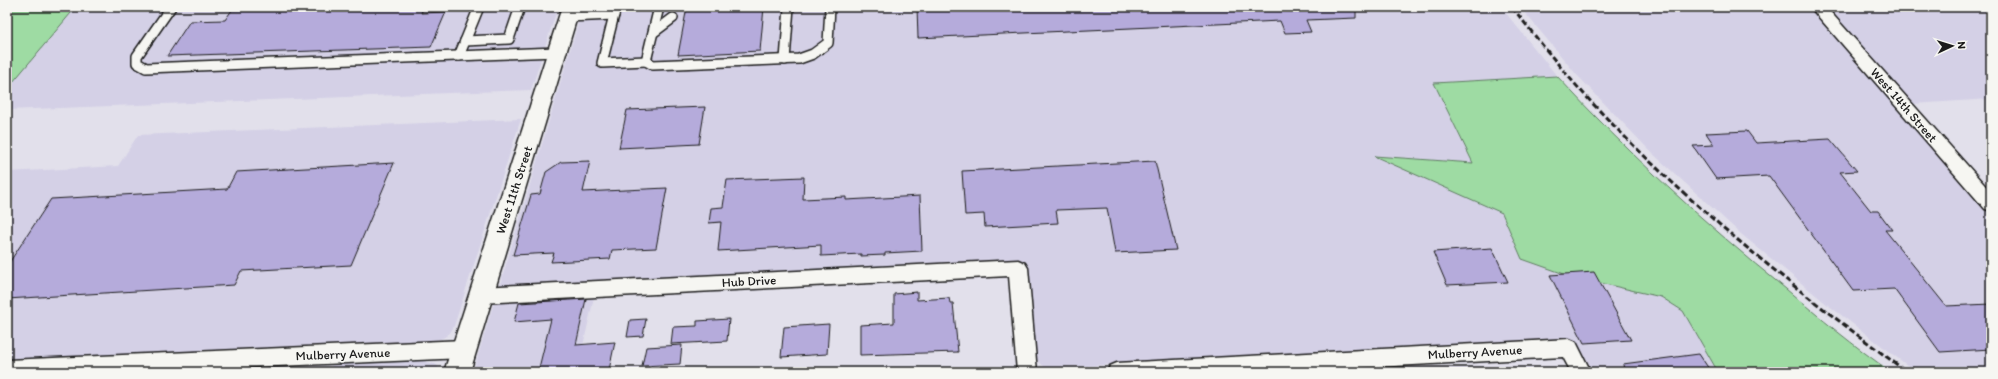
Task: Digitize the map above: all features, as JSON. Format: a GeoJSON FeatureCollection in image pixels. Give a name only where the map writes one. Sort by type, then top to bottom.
{"type":"FeatureCollection","features":[{"type":"Feature","properties":{"kind":"main road","name":"West 11th Street"},"geometry":{"type":"LineString","coordinates":[[457,372],[569,12]]}},
{"type":"Feature","properties":{"kind":"street","name":"West 14th Street"},"geometry":{"type":"LineString","coordinates":[[1818,7],[1991,204]]}},
{"type":"Feature","properties":{"kind":"street","name":"Hub Drive"},"geometry":{"type":"LineString","coordinates":[[480,295],[1018,268],[1027,372]]}},
{"type":"Feature","properties":{"kind":"street","name":"Mulberry Avenue"},"geometry":{"type":"LineString","coordinates":[[1117,372],[1569,348],[1581,372]]}},
{"type":"Feature","properties":{"kind":"street","name":"Mulberry Avenue"},"geometry":{"type":"LineString","coordinates":[[7,369],[464,349]]}},
{"type":"Feature","properties":{"kind":"lane"},"geometry":{"type":"LineString","coordinates":[[171,7],[137,56],[137,63],[146,68],[557,52]]}},
{"type":"Feature","properties":{"kind":"lane"},"geometry":{"type":"LineString","coordinates":[[459,56],[479,7]]}},
{"type":"Feature","properties":{"kind":"lane"},"geometry":{"type":"LineString","coordinates":[[465,41],[509,38],[520,7]]}},
{"type":"Feature","properties":{"kind":"lane"},"geometry":{"type":"LineString","coordinates":[[646,62],[659,7]]}},
{"type":"Feature","properties":{"kind":"lane"},"geometry":{"type":"LineString","coordinates":[[785,60],[789,7]]}},
{"type":"Feature","properties":{"kind":"lane"},"geometry":{"type":"LineString","coordinates":[[569,12],[615,11],[602,63],[646,62],[653,65],[799,60],[813,54],[828,43],[830,7]]}},
{"type":"Feature","properties":{"kind":"lane"},"geometry":{"type":"LineString","coordinates":[[653,33],[673,18]]}},
{"type":"Feature","properties":{"kind":"shaded area"},"geometry":{"type":"Polygon","coordinates":[[[7,7],[558,7],[531,90],[7,110],[7,7]]]}},
{"type":"Feature","properties":{"kind":"shaded area"},"geometry":{"type":"Polygon","coordinates":[[[583,7],[1501,7],[1557,76],[1434,83],[1473,163],[1375,156],[1502,213],[1522,259],[1570,276],[1661,297],[1683,311],[1718,372],[1590,372],[1579,348],[1565,341],[1046,368],[1036,357],[1026,261],[499,288],[583,7]]]}},
{"type":"Feature","properties":{"kind":"shaded area"},"geometry":{"type":"Polygon","coordinates":[[[1520,7],[1810,7],[1991,215],[1991,372],[1916,372],[1828,305],[1741,234],[1651,152],[1576,74],[1520,7]]]}},
{"type":"Feature","properties":{"kind":"shaded area"},"geometry":{"type":"Polygon","coordinates":[[[1826,7],[1991,7],[1991,99],[1912,104],[1826,7]]]}},
{"type":"Feature","properties":{"kind":"shaded area"},"geometry":{"type":"Polygon","coordinates":[[[521,119],[454,326],[450,333],[443,338],[430,342],[7,361],[7,172],[118,166],[138,135],[521,119]]]}},
{"type":"Feature","properties":{"kind":"shaded area"},"geometry":{"type":"Polygon","coordinates":[[[595,293],[577,372],[473,372],[493,305],[496,302],[595,293]]]}},
{"type":"Feature","properties":{"kind":"shaded area"},"geometry":{"type":"Polygon","coordinates":[[[416,359],[435,364],[438,366],[439,372],[330,372],[334,361],[416,359]]]}},
{"type":"Feature","properties":{"kind":"green space"},"geometry":{"type":"Polygon","coordinates":[[[7,7],[76,7],[7,89],[7,7]]]}},
{"type":"Feature","properties":{"kind":"green space"},"geometry":{"type":"Polygon","coordinates":[[[1557,76],[1639,160],[1696,213],[1824,321],[1891,372],[1718,372],[1683,311],[1661,297],[1570,276],[1522,259],[1502,213],[1374,156],[1473,163],[1434,83],[1557,76]]]}},
{"type":"Feature","properties":{"kind":"building"},"geometry":{"type":"Polygon","coordinates":[[[260,7],[424,7],[421,13],[446,12],[431,47],[167,56],[190,21],[225,20],[232,10],[259,9],[260,7]]]}},
{"type":"Feature","properties":{"kind":"building"},"geometry":{"type":"Polygon","coordinates":[[[687,7],[764,7],[760,51],[678,55],[687,7]]]}},
{"type":"Feature","properties":{"kind":"building"},"geometry":{"type":"Polygon","coordinates":[[[917,7],[1356,7],[1356,18],[1306,20],[1311,32],[1285,33],[1280,21],[918,38],[917,7]]]}},
{"type":"Feature","properties":{"kind":"building"},"geometry":{"type":"Polygon","coordinates":[[[705,107],[699,144],[619,148],[627,110],[705,107]]]}},
{"type":"Feature","properties":{"kind":"building"},"geometry":{"type":"Polygon","coordinates":[[[1747,131],[1756,143],[1830,139],[1857,171],[1840,172],[1871,211],[1878,211],[1892,230],[1885,230],[1946,306],[1991,304],[1991,349],[1940,352],[1894,289],[1853,291],[1769,176],[1716,179],[1693,146],[1714,145],[1706,133],[1747,131]]]}},
{"type":"Feature","properties":{"kind":"building"},"geometry":{"type":"Polygon","coordinates":[[[590,161],[583,192],[667,188],[656,248],[612,250],[610,259],[551,262],[554,253],[513,255],[531,195],[540,194],[546,172],[561,162],[590,161]]]}},
{"type":"Feature","properties":{"kind":"building"},"geometry":{"type":"Polygon","coordinates":[[[1155,161],[1176,250],[1115,253],[1107,208],[1056,210],[1058,223],[985,227],[984,214],[965,215],[962,171],[1155,161]]]}},
{"type":"Feature","properties":{"kind":"building"},"geometry":{"type":"Polygon","coordinates":[[[394,163],[351,265],[241,271],[234,285],[7,299],[7,266],[51,199],[227,189],[236,172],[394,163]]]}},
{"type":"Feature","properties":{"kind":"building"},"geometry":{"type":"Polygon","coordinates":[[[804,177],[803,199],[846,197],[846,200],[920,196],[922,251],[885,253],[885,255],[861,256],[861,254],[821,256],[821,245],[718,251],[721,222],[709,223],[711,208],[723,207],[727,180],[804,177]]]}},
{"type":"Feature","properties":{"kind":"building"},"geometry":{"type":"Polygon","coordinates":[[[1492,248],[1508,282],[1447,285],[1433,252],[1492,248]]]}},
{"type":"Feature","properties":{"kind":"building"},"geometry":{"type":"Polygon","coordinates":[[[1594,272],[1631,340],[1584,343],[1550,275],[1594,272]]]}},
{"type":"Feature","properties":{"kind":"building"},"geometry":{"type":"Polygon","coordinates":[[[917,292],[917,300],[949,298],[950,303],[953,303],[958,352],[860,355],[860,325],[894,323],[894,294],[917,292]]]}},
{"type":"Feature","properties":{"kind":"building"},"geometry":{"type":"Polygon","coordinates":[[[586,299],[576,345],[615,342],[609,370],[601,372],[538,372],[551,319],[514,322],[519,303],[586,299]]]}},
{"type":"Feature","properties":{"kind":"building"},"geometry":{"type":"Polygon","coordinates":[[[646,319],[643,336],[627,337],[630,320],[646,319]]]}},
{"type":"Feature","properties":{"kind":"building"},"geometry":{"type":"Polygon","coordinates":[[[729,319],[727,341],[671,344],[673,327],[697,326],[697,321],[729,319]]]}},
{"type":"Feature","properties":{"kind":"building"},"geometry":{"type":"Polygon","coordinates":[[[829,324],[827,354],[781,357],[784,327],[829,324]]]}},
{"type":"Feature","properties":{"kind":"building"},"geometry":{"type":"Polygon","coordinates":[[[682,345],[680,364],[642,366],[646,347],[682,345]]]}},
{"type":"Feature","properties":{"kind":"building"},"geometry":{"type":"Polygon","coordinates":[[[1699,354],[1711,372],[1624,372],[1623,364],[1699,354]]]}},
{"type":"Feature","properties":{"kind":"railway"},"geometry":{"type":"LineString","coordinates":[[1512,7],[1575,84],[1670,180],[1746,247],[1826,311],[1907,372]]}}]}
